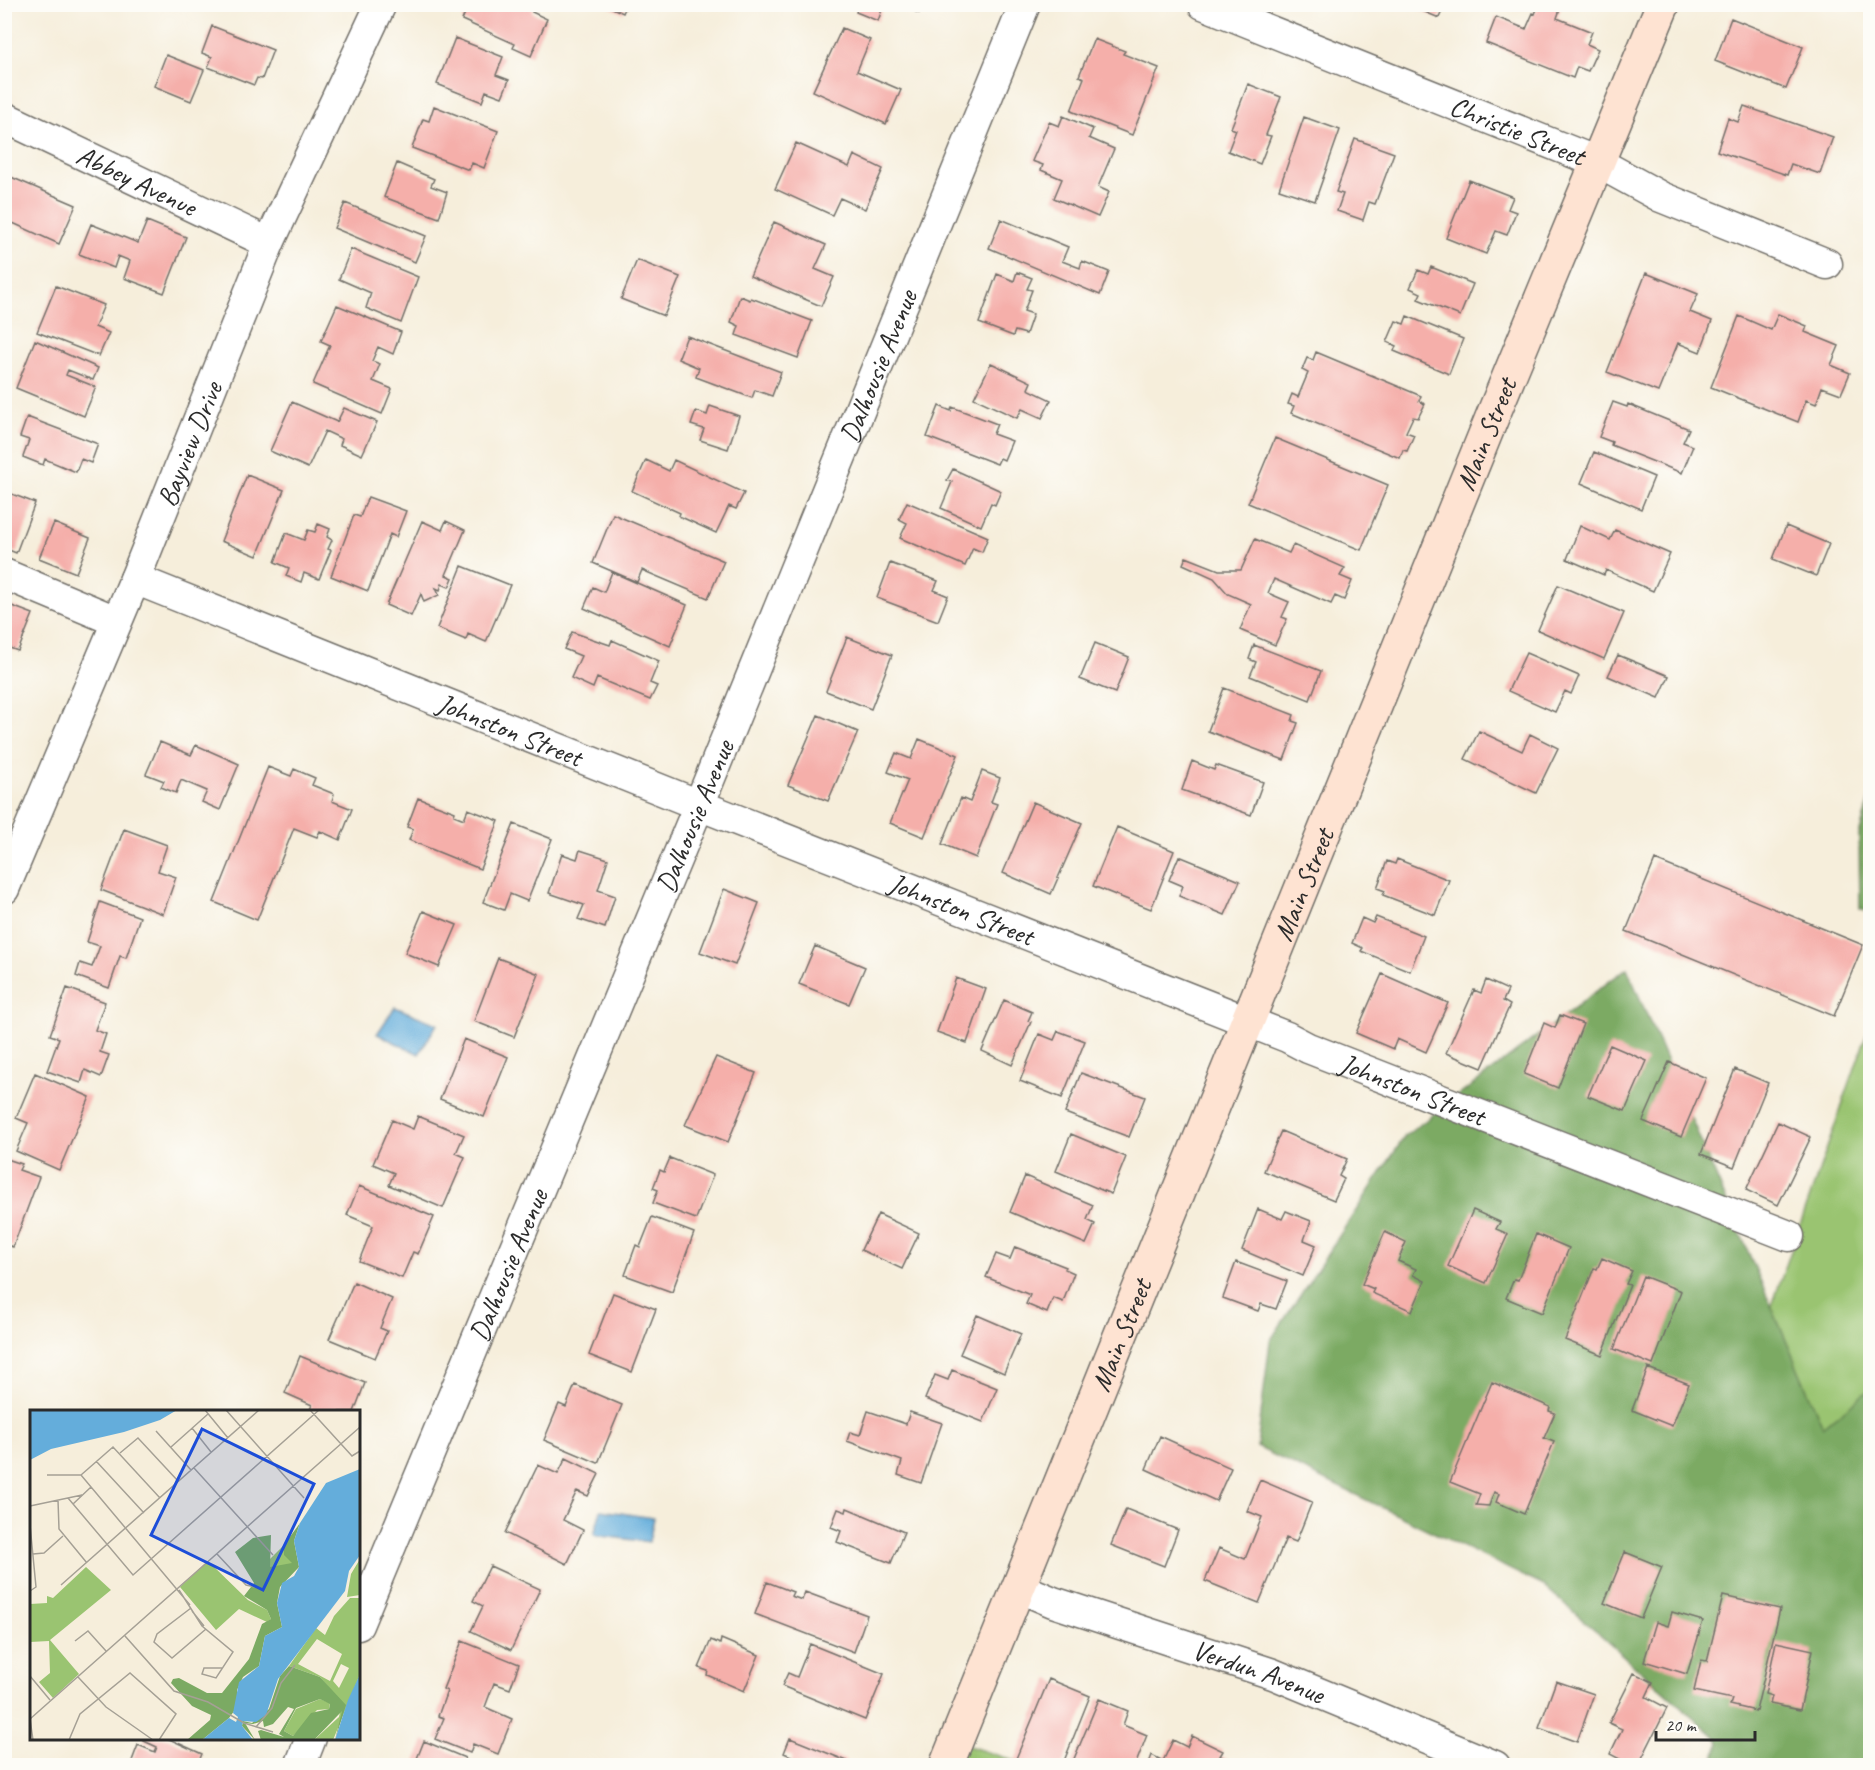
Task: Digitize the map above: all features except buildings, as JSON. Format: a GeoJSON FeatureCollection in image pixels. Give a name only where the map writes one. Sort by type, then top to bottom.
{"type":"FeatureCollection","features":[{"type":"Feature","properties":{"kind":"main road","name":"Main Street"},"geometry":{"type":"LineString","coordinates":[[946,1766],[1497,404],[1663,4]]}},
{"type":"Feature","properties":{"kind":"street","name":"Bayview Drive"},"geometry":{"type":"LineString","coordinates":[[8,873],[135,579],[269,243],[381,4]]}},
{"type":"Feature","properties":{"kind":"street","name":"Dalhousie Avenue"},"geometry":{"type":"LineString","coordinates":[[360,1620],[699,805],[1025,4]]}},
{"type":"Feature","properties":{"kind":"street","name":"Christie Street"},"geometry":{"type":"LineString","coordinates":[[1203,4],[1598,162],[1661,197],[1827,264]]}},
{"type":"Feature","properties":{"kind":"street","name":"Abbey Avenue"},"geometry":{"type":"LineString","coordinates":[[4,117],[269,243]]}},
{"type":"Feature","properties":{"kind":"street"},"geometry":{"type":"LineString","coordinates":[[4,574],[116,621]]}},
{"type":"Feature","properties":{"kind":"street","name":"Johnston Street"},"geometry":{"type":"LineString","coordinates":[[135,579],[1287,1037],[1308,1048],[1789,1236]]}},
{"type":"Feature","properties":{"kind":"street","name":"Verdun Avenue"},"geometry":{"type":"LineString","coordinates":[[1018,1587],[1053,1602],[1273,1674],[1495,1766]]}},
{"type":"Feature","properties":{"kind":"street"},"geometry":{"type":"LineString","coordinates":[[300,1766],[311,1740]]}},
{"type":"Feature","properties":{"kind":"green space"},"geometry":{"type":"Polygon","coordinates":[[[1870,797],[1870,913],[1860,908],[1859,835],[1870,797]]]}},
{"type":"Feature","properties":{"kind":"green space"},"geometry":{"type":"Polygon","coordinates":[[[1627,968],[1823,1427],[1870,1389],[1870,1765],[1714,1765],[1719,1740],[1544,1586],[1257,1447],[1270,1341],[1405,1136],[1627,968]]]}},
{"type":"Feature","properties":{"kind":"green space"},"geometry":{"type":"Polygon","coordinates":[[[1870,1025],[1870,1549],[1706,1494],[1870,1025]]]}},
{"type":"Feature","properties":{"kind":"green space"},"geometry":{"type":"Polygon","coordinates":[[[953,1741],[1027,1765],[943,1766],[953,1741]]]}},
{"type":"Feature","properties":{"kind":"water"},"geometry":{"type":"Polygon","coordinates":[[[395,1007],[437,1024],[419,1054],[377,1034],[395,1007]]]}},
{"type":"Feature","properties":{"kind":"water"},"geometry":{"type":"Polygon","coordinates":[[[601,1510],[654,1518],[649,1542],[594,1535],[601,1510]]]}}]}
